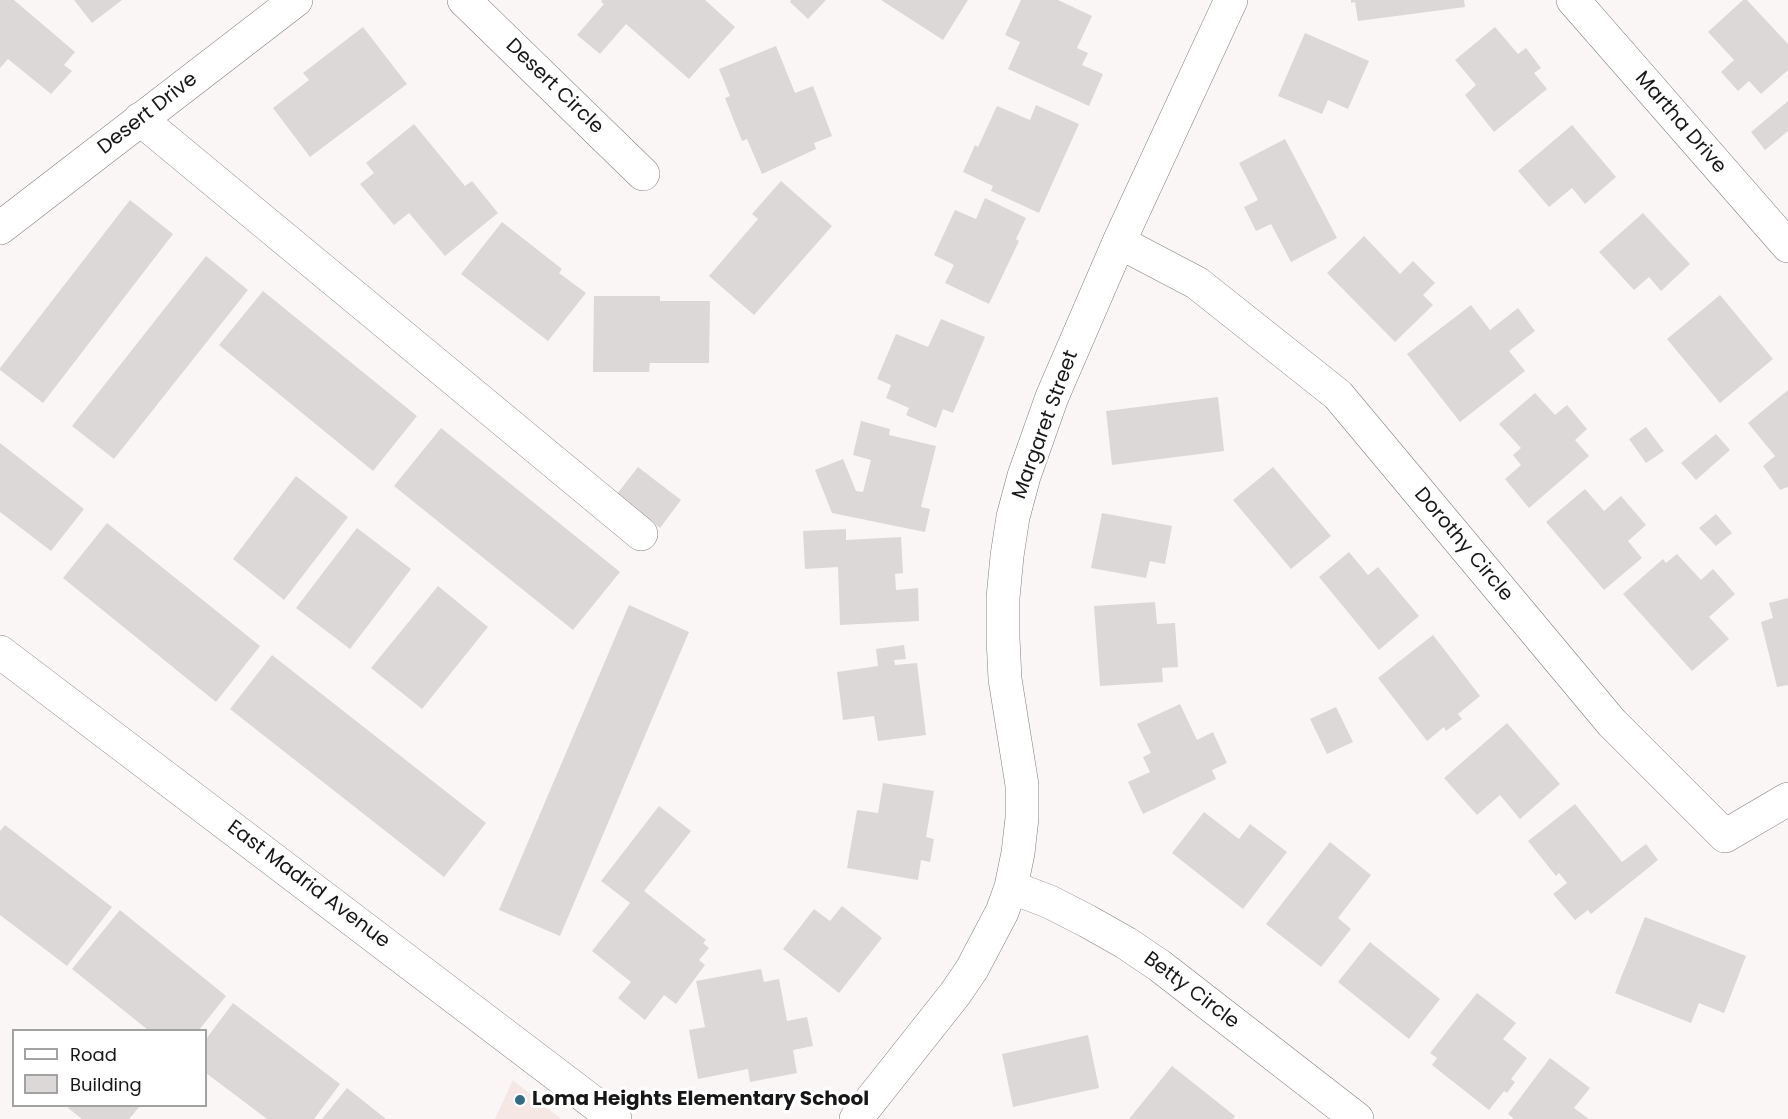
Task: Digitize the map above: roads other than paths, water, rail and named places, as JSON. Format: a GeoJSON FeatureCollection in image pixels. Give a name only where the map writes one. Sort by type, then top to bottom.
{"type":"FeatureCollection","features":[{"type":"Feature","properties":{"kind":"street","name":"Desert Drive"},"geometry":{"type":"LineString","coordinates":[[0,228],[296,0]]}},
{"type":"Feature","properties":{"kind":"street","name":"Desert Circle"},"geometry":{"type":"LineString","coordinates":[[464,0],[643,174]]}},
{"type":"Feature","properties":{"kind":"street","name":"Margaret Street"},"geometry":{"type":"LineString","coordinates":[[856,1119],[955,994],[972,969],[997,921],[1011,887],[1022,818],[1022,785],[1005,679],[1003,638],[1003,597],[1013,517],[1024,476],[1052,397],[1119,242],[1231,0]]}},
{"type":"Feature","properties":{"kind":"street","name":"Martha Drive"},"geometry":{"type":"LineString","coordinates":[[1573,0],[1788,246]]}},
{"type":"Feature","properties":{"kind":"street"},"geometry":{"type":"LineString","coordinates":[[140,119],[641,534]]}},
{"type":"Feature","properties":{"kind":"street","name":"Dorothy Circle"},"geometry":{"type":"LineString","coordinates":[[1119,242],[1197,283],[1338,395],[1612,723],[1725,836],[1788,800]]}},
{"type":"Feature","properties":{"kind":"street","name":"East Madrid Avenue"},"geometry":{"type":"LineString","coordinates":[[0,653],[615,1119]]}},
{"type":"Feature","properties":{"kind":"street","name":"Betty Circle"},"geometry":{"type":"LineString","coordinates":[[1011,887],[1088,921],[1126,943],[1160,966],[1357,1119]]}},
{"type":"Feature","properties":{"kind":"place","name":"Loma Heights Elementary School"},"geometry":{"type":"Point","coordinates":[520,1100]}}]}
